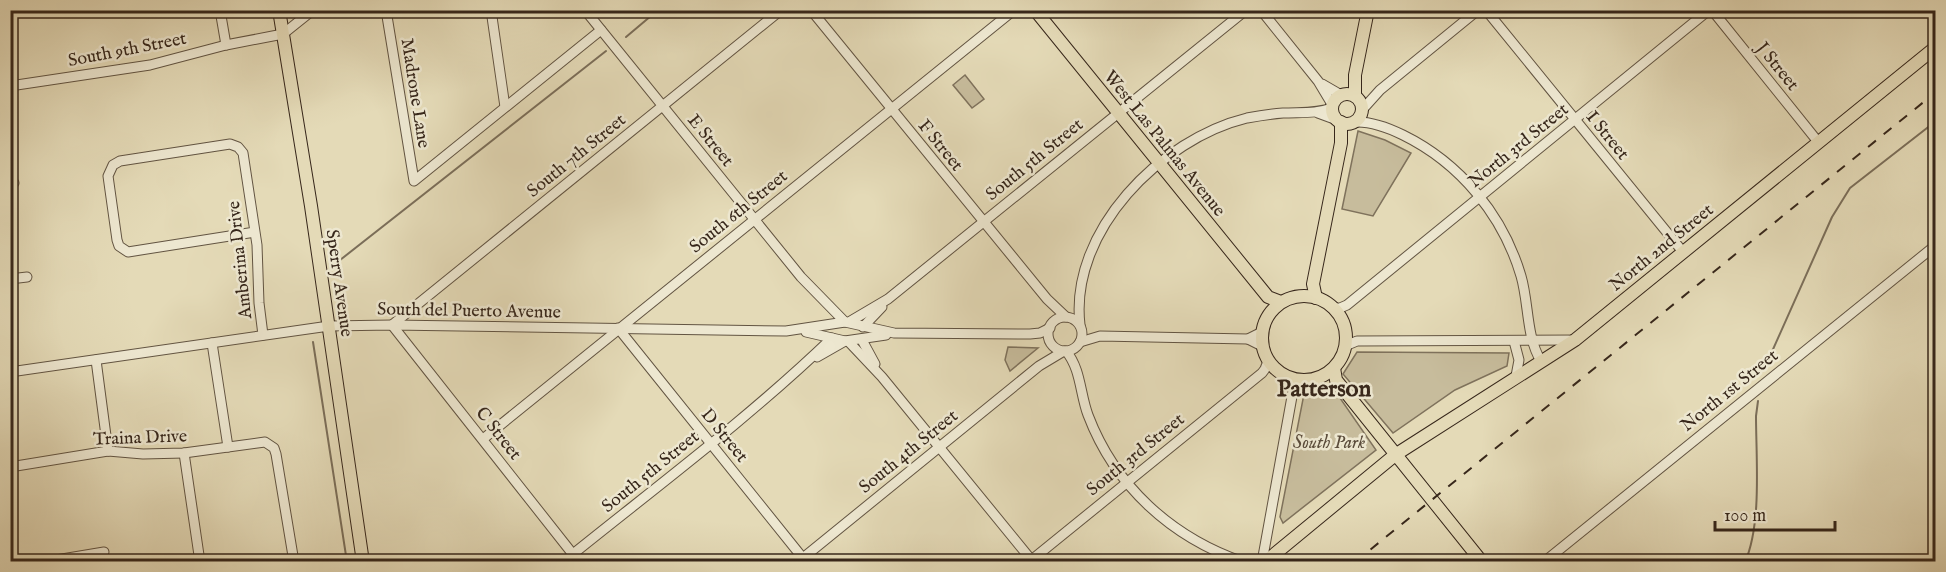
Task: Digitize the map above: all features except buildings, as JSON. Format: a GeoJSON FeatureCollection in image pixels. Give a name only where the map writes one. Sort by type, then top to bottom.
{"type":"FeatureCollection","features":[{"type":"Feature","properties":{"kind":"main road","name":"Sperry Avenue"},"geometry":{"type":"LineString","coordinates":[[279,10],[329,326],[363,561]]}},
{"type":"Feature","properties":{"kind":"main road","name":"West Las Palmas Avenue"},"geometry":{"type":"LineString","coordinates":[[1035,10],[1268,297],[1271,312]]}},
{"type":"Feature","properties":{"kind":"main road"},"geometry":{"type":"LineString","coordinates":[[1341,95],[1350,94],[1361,102],[1362,110],[1359,118],[1346,122],[1333,114],[1332,107],[1336,99],[1351,86],[1368,10]]}},
{"type":"Feature","properties":{"kind":"main road","name":"North 2nd Street"},"geometry":{"type":"LineString","coordinates":[[1264,561],[1395,455],[1575,340],[1935,47]]}},
{"type":"Feature","properties":{"kind":"main road"},"geometry":{"type":"LineString","coordinates":[[1355,75],[1356,97]]}},
{"type":"Feature","properties":{"kind":"main road"},"geometry":{"type":"LineString","coordinates":[[1310,297],[1309,292],[1314,284],[1346,122]]}},
{"type":"Feature","properties":{"kind":"main road","name":"West Las Palmas Avenue"},"geometry":{"type":"LineString","coordinates":[[1268,297],[1281,302]]}},
{"type":"Feature","properties":{"kind":"main road"},"geometry":{"type":"LineString","coordinates":[[1310,297],[1336,312],[1349,340],[1335,374],[1303,381],[1277,369],[1262,346],[1262,333],[1271,312],[1281,302],[1310,297]]}},
{"type":"Feature","properties":{"kind":"main road"},"geometry":{"type":"LineString","coordinates":[[1335,374],[1395,455],[1482,561]]}},
{"type":"Feature","properties":{"kind":"street"},"geometry":{"type":"LineString","coordinates":[[220,10],[226,45]]}},
{"type":"Feature","properties":{"kind":"street","name":"South 9th Street"},"geometry":{"type":"LineString","coordinates":[[10,86],[150,64],[226,45],[283,34],[313,10]]}},
{"type":"Feature","properties":{"kind":"street","name":"Madrone Lane"},"geometry":{"type":"LineString","coordinates":[[386,10],[414,182],[505,107]]}},
{"type":"Feature","properties":{"kind":"street"},"geometry":{"type":"LineString","coordinates":[[491,10],[505,107]]}},
{"type":"Feature","properties":{"kind":"street","name":"E Street"},"geometry":{"type":"LineString","coordinates":[[585,10],[812,290],[847,322]]}},
{"type":"Feature","properties":{"kind":"street","name":"South 7th Street"},"geometry":{"type":"LineString","coordinates":[[392,325],[782,10]]}},
{"type":"Feature","properties":{"kind":"street","name":"F Street"},"geometry":{"type":"LineString","coordinates":[[811,10],[1047,299],[1067,317]]}},
{"type":"Feature","properties":{"kind":"street","name":"South 6th Street"},"geometry":{"type":"LineString","coordinates":[[483,439],[1014,10]]}},
{"type":"Feature","properties":{"kind":"street","name":"South 5th Street"},"geometry":{"type":"LineString","coordinates":[[847,322],[888,299],[1246,10]]}},
{"type":"Feature","properties":{"kind":"street"},"geometry":{"type":"LineString","coordinates":[[1243,561],[1185,534],[1149,507],[1126,483],[1093,429],[1072,359],[1065,351],[1051,343],[1052,325],[1067,317],[1074,309],[1080,296],[1089,258],[1107,223],[1132,187],[1158,163],[1191,141],[1227,124],[1274,114],[1312,112],[1332,107],[1318,81],[1261,10]]}},
{"type":"Feature","properties":{"kind":"street"},"geometry":{"type":"LineString","coordinates":[[1375,124],[1362,110],[1380,90],[1478,10]]}},
{"type":"Feature","properties":{"kind":"street","name":"I Street"},"geometry":{"type":"LineString","coordinates":[[1486,10],[1683,252]]}},
{"type":"Feature","properties":{"kind":"street","name":"North 3rd Street"},"geometry":{"type":"LineString","coordinates":[[1336,312],[1711,10]]}},
{"type":"Feature","properties":{"kind":"street","name":"J Street"},"geometry":{"type":"LineString","coordinates":[[1711,10],[1819,143]]}},
{"type":"Feature","properties":{"kind":"street"},"geometry":{"type":"LineString","coordinates":[[505,107],[601,30]]}},
{"type":"Feature","properties":{"kind":"street"},"geometry":{"type":"LineString","coordinates":[[1318,81],[1341,95]]}},
{"type":"Feature","properties":{"kind":"street"},"geometry":{"type":"LineString","coordinates":[[1356,97],[1380,90]]}},
{"type":"Feature","properties":{"kind":"street"},"geometry":{"type":"LineString","coordinates":[[1312,112],[1346,122],[1375,124],[1407,137],[1433,153],[1458,173],[1480,197],[1498,224],[1515,260],[1524,289],[1533,341],[1541,361]]}},
{"type":"Feature","properties":{"kind":"street","name":"Amberina Drive"},"geometry":{"type":"LineString","coordinates":[[255,232],[131,252],[123,249],[117,240],[108,176],[113,165],[120,161],[230,144],[238,147],[243,153],[255,232],[263,336]]}},
{"type":"Feature","properties":{"kind":"street","name":"North 1st Street"},"geometry":{"type":"LineString","coordinates":[[1544,561],[1935,245]]}},
{"type":"Feature","properties":{"kind":"street"},"geometry":{"type":"LineString","coordinates":[[10,279],[27,277]]}},
{"type":"Feature","properties":{"kind":"street","name":"E Street"},"geometry":{"type":"LineString","coordinates":[[812,290],[831,324]]}},
{"type":"Feature","properties":{"kind":"street"},"geometry":{"type":"LineString","coordinates":[[1077,372],[1081,327],[1080,296]]}},
{"type":"Feature","properties":{"kind":"street","name":"South 5th Street"},"geometry":{"type":"LineString","coordinates":[[864,327],[888,299]]}},
{"type":"Feature","properties":{"kind":"street","name":"F Street"},"geometry":{"type":"LineString","coordinates":[[1047,299],[1052,325]]}},
{"type":"Feature","properties":{"kind":"street"},"geometry":{"type":"LineString","coordinates":[[874,316],[878,325],[899,333]]}},
{"type":"Feature","properties":{"kind":"street"},"geometry":{"type":"LineString","coordinates":[[1067,317],[1100,336]]}},
{"type":"Feature","properties":{"kind":"street","name":"South del Puerto Avenue"},"geometry":{"type":"LineString","coordinates":[[786,331],[847,322],[899,333],[1030,334],[1052,325]]}},
{"type":"Feature","properties":{"kind":"street"},"geometry":{"type":"LineString","coordinates":[[831,324],[831,337]]}},
{"type":"Feature","properties":{"kind":"street","name":"C Street"},"geometry":{"type":"LineString","coordinates":[[392,325],[576,558]]}},
{"type":"Feature","properties":{"kind":"street","name":"South del Puerto Avenue"},"geometry":{"type":"LineString","coordinates":[[10,372],[329,326],[786,331],[805,332],[846,341],[899,333]]}},
{"type":"Feature","properties":{"kind":"street"},"geometry":{"type":"LineString","coordinates":[[864,327],[863,339],[882,376]]}},
{"type":"Feature","properties":{"kind":"street","name":"D Street"},"geometry":{"type":"LineString","coordinates":[[618,328],[803,560]]}},
{"type":"Feature","properties":{"kind":"street"},"geometry":{"type":"LineString","coordinates":[[805,332],[817,339],[820,349]]}},
{"type":"Feature","properties":{"kind":"street"},"geometry":{"type":"LineString","coordinates":[[1065,351],[1100,336],[1248,339],[1262,333]]}},
{"type":"Feature","properties":{"kind":"street","name":"South del Puerto Avenue"},"geometry":{"type":"LineString","coordinates":[[1030,334],[1051,343]]}},
{"type":"Feature","properties":{"kind":"street","name":"South 5th Street"},"geometry":{"type":"LineString","coordinates":[[576,558],[802,366],[831,337]]}},
{"type":"Feature","properties":{"kind":"street"},"geometry":{"type":"LineString","coordinates":[[1248,339],[1262,346]]}},
{"type":"Feature","properties":{"kind":"street"},"geometry":{"type":"LineString","coordinates":[[1349,340],[1575,340]]}},
{"type":"Feature","properties":{"kind":"street"},"geometry":{"type":"LineString","coordinates":[[846,341],[882,376],[1031,561]]}},
{"type":"Feature","properties":{"kind":"street","name":"South 5th Street"},"geometry":{"type":"LineString","coordinates":[[802,366],[846,341]]}},
{"type":"Feature","properties":{"kind":"street"},"geometry":{"type":"LineString","coordinates":[[1514,341],[1519,360],[1516,376]]}},
{"type":"Feature","properties":{"kind":"street"},"geometry":{"type":"LineString","coordinates":[[212,343],[228,447]]}},
{"type":"Feature","properties":{"kind":"street","name":"South 4th Street"},"geometry":{"type":"LineString","coordinates":[[1039,366],[1051,343]]}},
{"type":"Feature","properties":{"kind":"street","name":"South 4th Street"},"geometry":{"type":"LineString","coordinates":[[803,560],[1039,366],[1065,351]]}},
{"type":"Feature","properties":{"kind":"street"},"geometry":{"type":"LineString","coordinates":[[96,360],[108,451]]}},
{"type":"Feature","properties":{"kind":"street","name":"South 3rd Street"},"geometry":{"type":"LineString","coordinates":[[1031,561],[1265,369],[1277,369]]}},
{"type":"Feature","properties":{"kind":"street"},"geometry":{"type":"LineString","coordinates":[[1264,561],[1293,391],[1292,384],[1277,369]]}},
{"type":"Feature","properties":{"kind":"street"},"geometry":{"type":"LineString","coordinates":[[1293,391],[1303,381]]}},
{"type":"Feature","properties":{"kind":"street","name":"Traina Drive"},"geometry":{"type":"LineString","coordinates":[[10,467],[108,451],[143,454],[184,453],[261,442],[269,444],[276,454],[294,561]]}},
{"type":"Feature","properties":{"kind":"street"},"geometry":{"type":"LineString","coordinates":[[184,453],[200,561]]}},
{"type":"Feature","properties":{"kind":"street"},"geometry":{"type":"LineString","coordinates":[[44,561],[104,552]]}},
{"type":"Feature","properties":{"kind":"green space"},"geometry":{"type":"Polygon","coordinates":[[[965,75],[984,99],[972,108],[953,85],[965,75]]]}},
{"type":"Feature","properties":{"kind":"green space"},"geometry":{"type":"Polygon","coordinates":[[[1358,131],[1385,140],[1411,153],[1373,216],[1342,209],[1358,131]]]}},
{"type":"Feature","properties":{"kind":"green space"},"geometry":{"type":"Polygon","coordinates":[[[1008,347],[1038,348],[1010,371],[1005,360],[1008,347]]]}},
{"type":"Feature","properties":{"kind":"green space"},"geometry":{"type":"Polygon","coordinates":[[[1357,352],[1509,353],[1507,366],[1455,390],[1393,433],[1343,374],[1357,352]]]}},
{"type":"Feature","properties":{"kind":"green space","name":"South Park"},"geometry":{"type":"Polygon","coordinates":[[[1331,385],[1376,450],[1283,523],[1280,517],[1304,394],[1331,385]]]}},
{"type":"Feature","properties":{"kind":"waterway"},"geometry":{"type":"LineString","coordinates":[[626,37],[658,10]]}},
{"type":"Feature","properties":{"kind":"waterway"},"geometry":{"type":"LineString","coordinates":[[335,264],[606,51]]}},
{"type":"Feature","properties":{"kind":"waterway"},"geometry":{"type":"LineString","coordinates":[[1766,365],[1832,217],[1850,188],[1936,121]]}},
{"type":"Feature","properties":{"kind":"waterway"},"geometry":{"type":"LineString","coordinates":[[313,342],[347,562]]}},
{"type":"Feature","properties":{"kind":"waterway"},"geometry":{"type":"LineString","coordinates":[[1745,562],[1754,529],[1756,510],[1758,401]]}},
{"type":"Feature","properties":{"kind":"railway"},"geometry":{"type":"LineString","coordinates":[[1355,562],[1936,92]]}},
{"type":"Feature","properties":{"kind":"district","name":"Patterson"},"geometry":{"type":"Point","coordinates":[1324,388]}}]}
